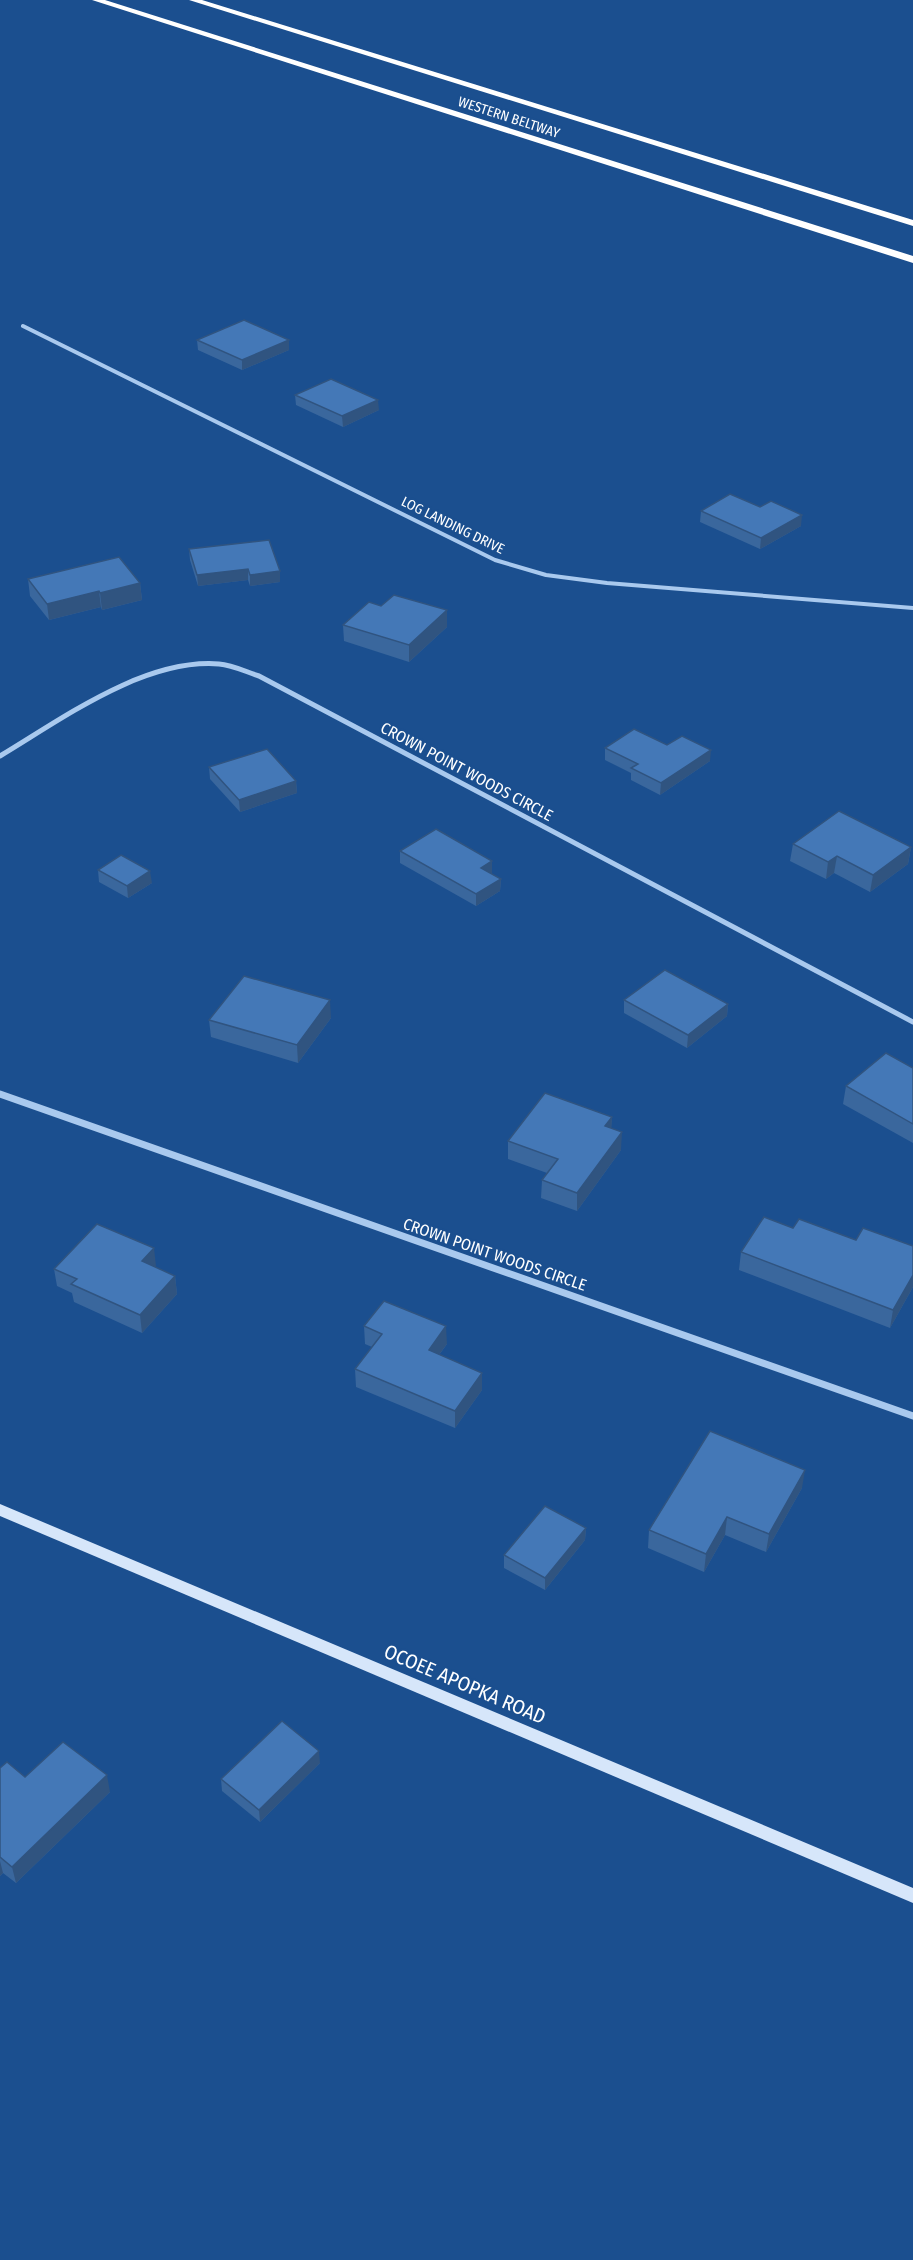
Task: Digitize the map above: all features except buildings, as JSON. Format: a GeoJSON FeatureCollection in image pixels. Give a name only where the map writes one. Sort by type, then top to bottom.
{"type":"FeatureCollection","features":[{"type":"Feature","properties":{"kind":"highway","name":"WESTERN BELTWAY"},"geometry":{"type":"LineString","coordinates":[[96,0],[913,260]]}},
{"type":"Feature","properties":{"kind":"highway","name":"WESTERN BELTWAY"},"geometry":{"type":"LineString","coordinates":[[194,0],[913,224]]}},
{"type":"Feature","properties":{"kind":"main road","name":"OCOEE APOPKA ROAD"},"geometry":{"type":"LineString","coordinates":[[0,1510],[913,1896]]}},
{"type":"Feature","properties":{"kind":"street","name":"LOG LANDING DRIVE"},"geometry":{"type":"LineString","coordinates":[[23,326],[495,560],[546,575],[607,583],[913,608]]}},
{"type":"Feature","properties":{"kind":"street","name":"CROWN POINT WOODS CIRCLE"},"geometry":{"type":"LineString","coordinates":[[0,756],[136,678],[172,667],[219,664],[259,676],[913,1022]]}},
{"type":"Feature","properties":{"kind":"street","name":"CROWN POINT WOODS CIRCLE"},"geometry":{"type":"LineString","coordinates":[[0,1094],[913,1416]]}}]}
